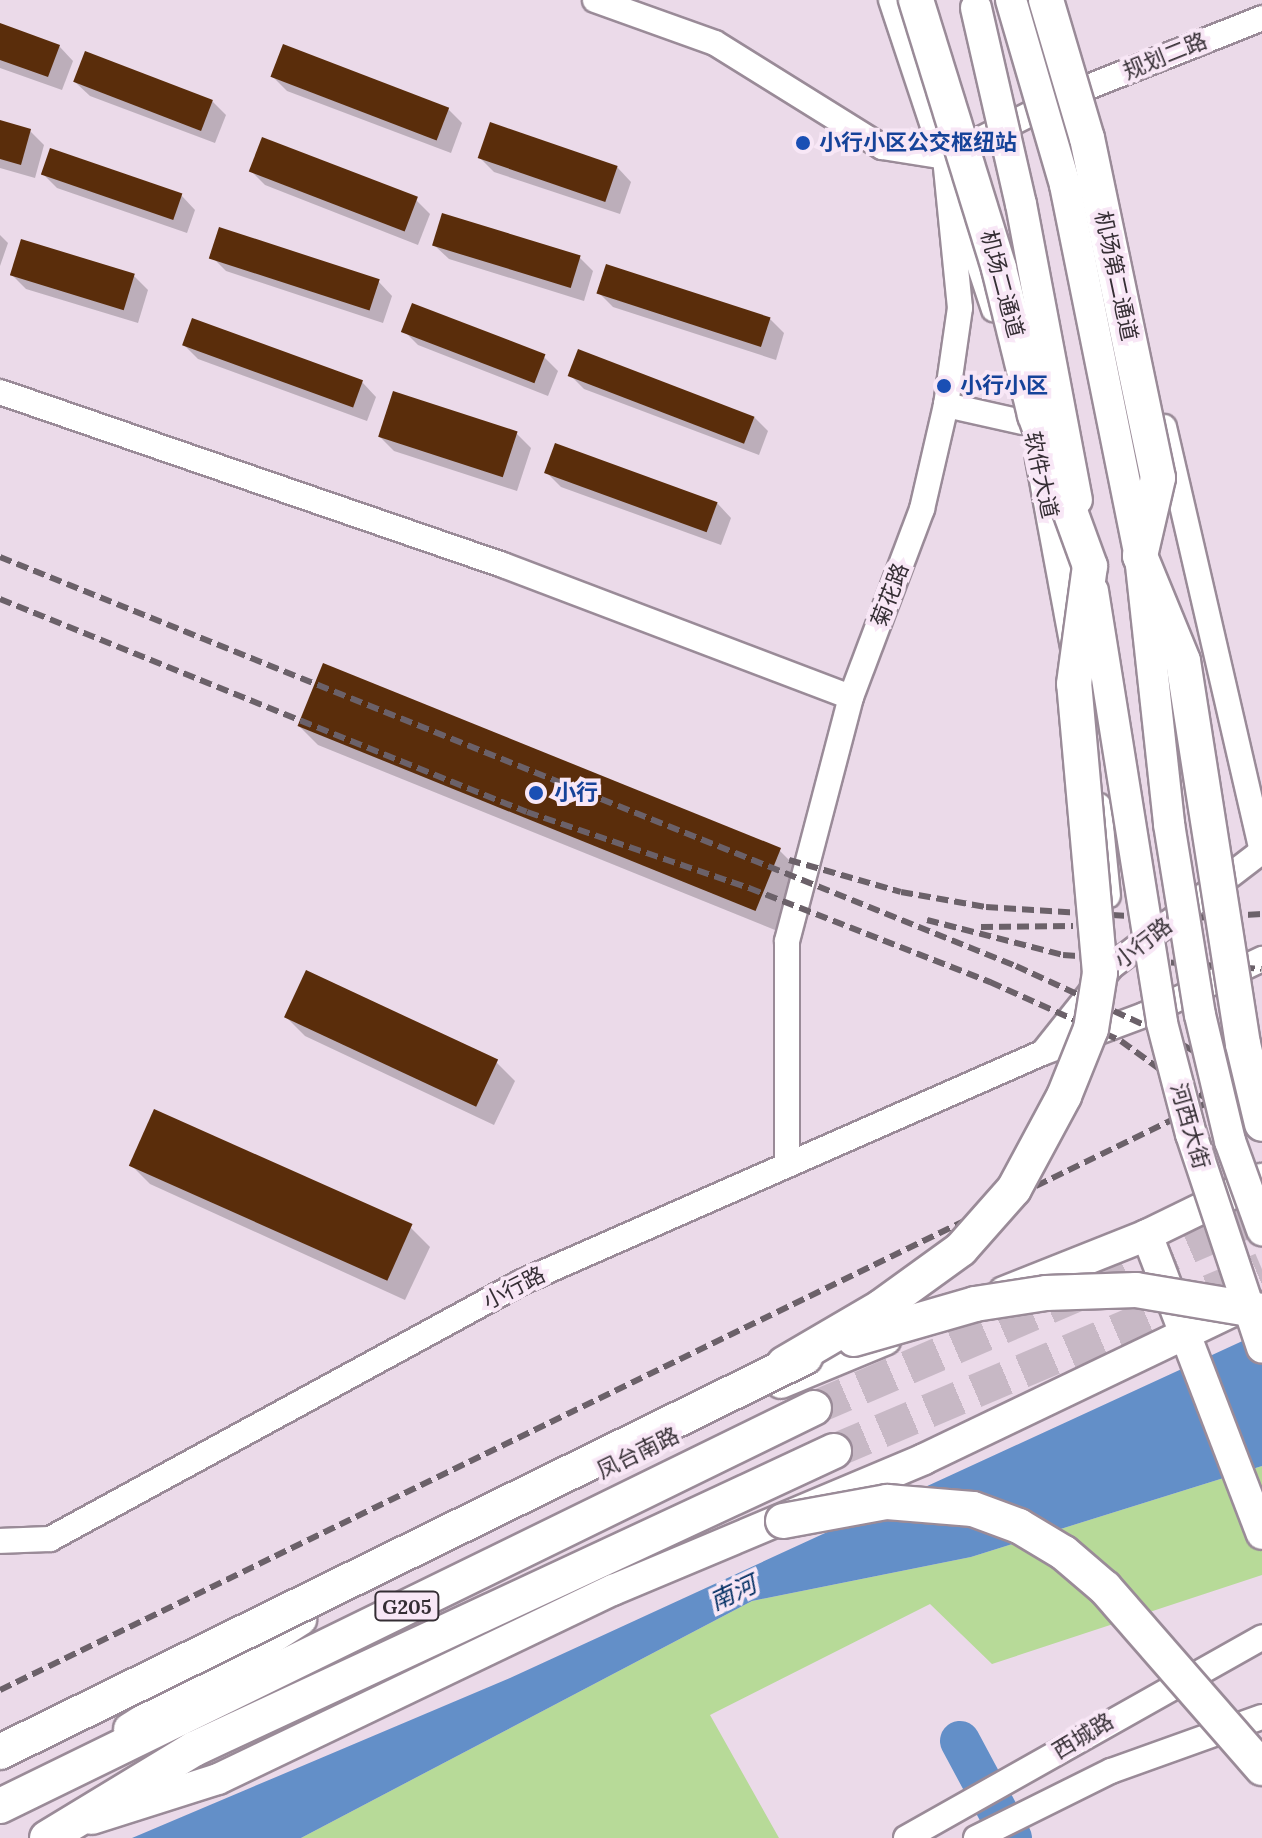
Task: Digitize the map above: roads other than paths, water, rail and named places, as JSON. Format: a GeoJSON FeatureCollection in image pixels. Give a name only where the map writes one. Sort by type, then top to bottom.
{"type":"FeatureCollection","features":[{"type":"Feature","properties":{"kind":"highway","name":"机场二通道"},"geometry":{"type":"LineString","coordinates":[[916,0],[999,268],[1035,415],[1090,566]]}},
{"type":"Feature","properties":{"kind":"highway","name":"机场第二通道"},"geometry":{"type":"LineString","coordinates":[[1046,0],[1087,138],[1158,478],[1140,556]]}},
{"type":"Feature","properties":{"kind":"highway"},"geometry":{"type":"LineString","coordinates":[[1140,556],[1183,661],[1243,1044],[1262,1124]]}},
{"type":"Feature","properties":{"kind":"highway"},"geometry":{"type":"LineString","coordinates":[[0,1752],[784,1364],[881,1307],[961,1249],[1014,1189],[1064,1096],[1091,1029],[1100,973],[1074,684],[1090,566]]}},
{"type":"Feature","properties":{"kind":"highway"},"geometry":{"type":"LineString","coordinates":[[784,1364],[888,1326],[975,1304],[1046,1293],[1136,1290],[1262,1311]]}},
{"type":"Feature","properties":{"kind":"highway","name":"凤台南路"},"geometry":{"type":"LineString","coordinates":[[0,1806],[814,1408]]}},
{"type":"Feature","properties":{"kind":"highway","name":"G205"},"geometry":{"type":"LineString","coordinates":[[59,1832],[194,1749],[834,1451]]}},
{"type":"Feature","properties":{"kind":"highway"},"geometry":{"type":"LineString","coordinates":[[783,1521],[887,1502],[973,1509],[1019,1526],[1064,1553],[1105,1588],[1219,1714],[1262,1768]]}},
{"type":"Feature","properties":{"kind":"highway"},"geometry":{"type":"LineString","coordinates":[[1219,1714],[1262,1741]]}},
{"type":"Feature","properties":{"kind":"main road","name":"软件大道"},"geometry":{"type":"LineString","coordinates":[[973,0],[1021,204],[1090,566],[1142,899]]}},
{"type":"Feature","properties":{"kind":"main road"},"geometry":{"type":"LineString","coordinates":[[1011,0],[1065,185],[1140,556]]}},
{"type":"Feature","properties":{"kind":"main road","name":"河西大街"},"geometry":{"type":"LineString","coordinates":[[1140,556],[1169,824],[1207,1043],[1230,1141],[1262,1230]]}},
{"type":"Feature","properties":{"kind":"main road","name":"河西大街"},"geometry":{"type":"LineString","coordinates":[[1142,899],[1162,1023],[1191,1134],[1262,1347]]}},
{"type":"Feature","properties":{"kind":"main road","name":"凤台南路"},"geometry":{"type":"LineString","coordinates":[[43,1785],[304,1618],[780,1383],[1147,1235],[1262,1179]]}},
{"type":"Feature","properties":{"kind":"main road"},"geometry":{"type":"LineString","coordinates":[[1147,1235],[1204,1390],[1262,1534]]}},
{"type":"Feature","properties":{"kind":"main road"},"geometry":{"type":"LineString","coordinates":[[59,1832],[218,1779],[613,1590],[783,1521],[924,1459],[1262,1297]]}},
{"type":"Feature","properties":{"kind":"street"},"geometry":{"type":"LineString","coordinates":[[595,0],[715,43],[882,147],[945,157],[1068,95]]}},
{"type":"Feature","properties":{"kind":"street","name":"软件大道"},"geometry":{"type":"LineString","coordinates":[[891,0],[1031,424],[1107,850],[1111,967]]}},
{"type":"Feature","properties":{"kind":"street"},"geometry":{"type":"LineString","coordinates":[[1037,0],[1144,348],[1220,655],[1233,740],[1262,852]]}},
{"type":"Feature","properties":{"kind":"street","name":"规划二路"},"geometry":{"type":"LineString","coordinates":[[1068,95],[1262,18]]}},
{"type":"Feature","properties":{"kind":"street","name":"菊花路"},"geometry":{"type":"LineString","coordinates":[[787,1165],[787,941],[851,697],[922,509],[946,405],[960,308],[945,157]]}},
{"type":"Feature","properties":{"kind":"street"},"geometry":{"type":"LineString","coordinates":[[0,392],[503,565],[851,697]]}},
{"type":"Feature","properties":{"kind":"street"},"geometry":{"type":"LineString","coordinates":[[946,405],[1031,424]]}},
{"type":"Feature","properties":{"kind":"street","name":"小行路"},"geometry":{"type":"LineString","coordinates":[[1042,1053],[1111,967],[1262,852]]}},
{"type":"Feature","properties":{"kind":"street","name":"小行路"},"geometry":{"type":"LineString","coordinates":[[0,1541],[50,1539],[522,1282],[1042,1053],[1144,1015],[1262,959]]}},
{"type":"Feature","properties":{"kind":"street","name":"西城路"},"geometry":{"type":"LineString","coordinates":[[906,1838],[1030,1770],[1093,1729],[1262,1637]]}},
{"type":"Feature","properties":{"kind":"street","name":"西城路"},"geometry":{"type":"LineString","coordinates":[[976,1838],[1111,1771],[1262,1717]]}},
{"type":"Feature","properties":{"kind":"water","name":"南河"},"geometry":{"type":"Polygon","coordinates":[[[1262,1332],[1262,1466],[971,1557],[752,1601],[301,1838],[132,1838],[510,1678],[1262,1332]]]}},
{"type":"Feature","properties":{"kind":"waterway"},"geometry":{"type":"LineString","coordinates":[[960,1741],[1012,1838]]}},
{"type":"Feature","properties":{"kind":"tunnel"},"geometry":{"type":"LineString","coordinates":[[814,1408],[1262,1215]]}},
{"type":"Feature","properties":{"kind":"tunnel"},"geometry":{"type":"LineString","coordinates":[[834,1451],[1262,1269]]}},
{"type":"Feature","properties":{"kind":"railway"},"geometry":{"type":"LineString","coordinates":[[0,557],[1016,966],[1166,1035],[1262,1091]]}},
{"type":"Feature","properties":{"kind":"railway"},"geometry":{"type":"LineString","coordinates":[[0,599],[527,812],[749,888],[990,982],[1121,1041],[1183,1086],[1262,1126]]}},
{"type":"Feature","properties":{"kind":"railway"},"geometry":{"type":"LineString","coordinates":[[789,860],[901,892],[986,907],[1176,919],[1262,914]]}},
{"type":"Feature","properties":{"kind":"railway"},"geometry":{"type":"LineString","coordinates":[[927,920],[1063,955],[1262,969]]}},
{"type":"Feature","properties":{"kind":"railway"},"geometry":{"type":"LineString","coordinates":[[981,927],[1073,926]]}},
{"type":"Feature","properties":{"kind":"railway"},"geometry":{"type":"LineString","coordinates":[[0,1690],[1262,1076]]}},
{"type":"Feature","properties":{"kind":"place","name":"小行小区公交枢纽站"},"geometry":{"type":"Point","coordinates":[803,143]}},
{"type":"Feature","properties":{"kind":"place","name":"小行小区"},"geometry":{"type":"Point","coordinates":[944,386]}},
{"type":"Feature","properties":{"kind":"place","name":"小行"},"geometry":{"type":"Point","coordinates":[536,793]}}]}
